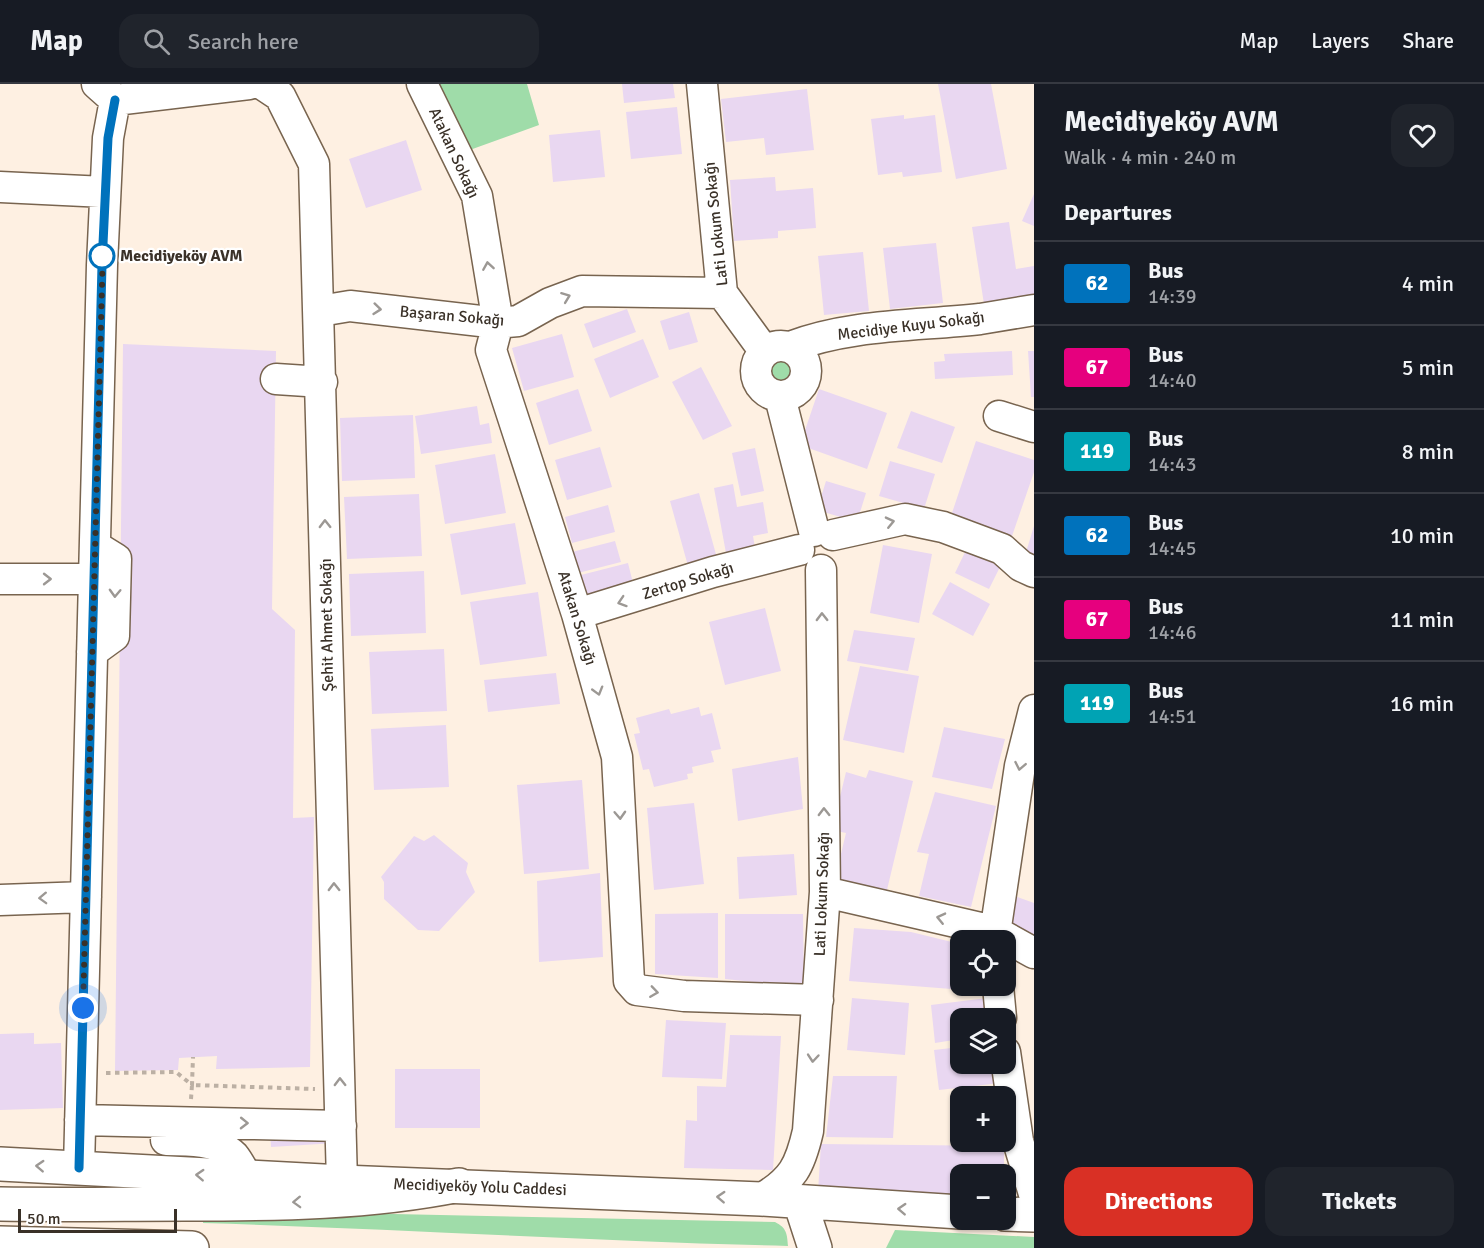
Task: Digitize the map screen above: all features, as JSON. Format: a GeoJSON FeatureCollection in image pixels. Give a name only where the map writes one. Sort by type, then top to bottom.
{"type":"FeatureCollection","features":[{"type":"Feature","properties":{"kind":"main road","name":"Mecidiyeköy Yolu Caddesi"},"geometry":{"type":"LineString","coordinates":[[0,1164],[80,1143],[247,1177],[761,1199],[950,1211]]}},
{"type":"Feature","properties":{"kind":"main road"},"geometry":{"type":"LineString","coordinates":[[0,1204],[102,1206],[360,1200],[405,1196],[459,1185]]}},
{"type":"Feature","properties":{"kind":"main road"},"geometry":{"type":"LineString","coordinates":[[800,1202],[815,1248]]}},
{"type":"Feature","properties":{"kind":"main road"},"geometry":{"type":"LineString","coordinates":[[1016,1214],[1034,1215]]}},
{"type":"Feature","properties":{"kind":"main road"},"geometry":{"type":"LineString","coordinates":[[0,1243],[192,1248]]}},
{"type":"Feature","properties":{"kind":"street"},"geometry":{"type":"LineString","coordinates":[[249,84],[106,92],[108,138],[102,265],[111,384],[95,546],[80,1143],[341,1126]]}},
{"type":"Feature","properties":{"kind":"street","name":"Şehit Ahmet Sokağı"},"geometry":{"type":"LineString","coordinates":[[262,84],[280,96],[314,164],[320,311],[342,1182]]}},
{"type":"Feature","properties":{"kind":"street","name":"Atakan Sokağı"},"geometry":{"type":"LineString","coordinates":[[422,84],[477,196],[498,323],[491,350],[577,614],[617,757],[629,981],[637,990],[684,996],[818,1000]]}},
{"type":"Feature","properties":{"kind":"street","name":"Lati Lokum Sokağı"},"geometry":{"type":"LineString","coordinates":[[702,84],[723,293],[777,350]]}},
{"type":"Feature","properties":{"kind":"street"},"geometry":{"type":"LineString","coordinates":[[0,187],[105,192]]}},
{"type":"Feature","properties":{"kind":"street","name":"Başaran Sokağı"},"geometry":{"type":"LineString","coordinates":[[320,311],[350,306],[498,323],[518,321],[550,303],[582,291],[723,293]]}},
{"type":"Feature","properties":{"kind":"street","name":"Mecidiye Kuyu Sokağı"},"geometry":{"type":"LineString","coordinates":[[777,350],[807,340],[848,332],[979,319],[1034,310]]}},
{"type":"Feature","properties":{"kind":"street"},"geometry":{"type":"LineString","coordinates":[[777,350],[801,354],[805,362],[806,378],[796,392],[780,396],[764,390],[756,376],[758,360],[777,350]]}},
{"type":"Feature","properties":{"kind":"street"},"geometry":{"type":"LineString","coordinates":[[276,379],[321,382]]}},
{"type":"Feature","properties":{"kind":"street"},"geometry":{"type":"LineString","coordinates":[[780,396],[816,539]]}},
{"type":"Feature","properties":{"kind":"street"},"geometry":{"type":"LineString","coordinates":[[999,416],[1034,428]]}},
{"type":"Feature","properties":{"kind":"street","name":"Zertop Sokağı"},"geometry":{"type":"LineString","coordinates":[[577,614],[816,539],[905,519],[943,527],[1002,549],[1021,566],[1034,572]]}},
{"type":"Feature","properties":{"kind":"street","name":"Lati Lokum Sokağı"},"geometry":{"type":"LineString","coordinates":[[761,1199],[789,1178],[800,1163],[804,1148],[818,1000],[825,892],[821,570],[832,566],[840,554],[838,541],[816,539]]}},
{"type":"Feature","properties":{"kind":"street"},"geometry":{"type":"LineString","coordinates":[[92,652],[114,636],[116,567],[116,559],[95,546]]}},
{"type":"Feature","properties":{"kind":"street"},"geometry":{"type":"LineString","coordinates":[[0,579],[94,579]]}},
{"type":"Feature","properties":{"kind":"street"},"geometry":{"type":"LineString","coordinates":[[995,930],[1020,766],[1034,710]]}},
{"type":"Feature","properties":{"kind":"street"},"geometry":{"type":"LineString","coordinates":[[825,892],[971,930]]}},
{"type":"Feature","properties":{"kind":"street"},"geometry":{"type":"LineString","coordinates":[[0,900],[86,897]]}},
{"type":"Feature","properties":{"kind":"street"},"geometry":{"type":"LineString","coordinates":[[1016,945],[1034,953]]}},
{"type":"Feature","properties":{"kind":"street"},"geometry":{"type":"LineString","coordinates":[[1007,1074],[1018,1141],[1034,1194]]}},
{"type":"Feature","properties":{"kind":"path"},"geometry":{"type":"LineString","coordinates":[[190,1108],[193,1057]]}},
{"type":"Feature","properties":{"kind":"path"},"geometry":{"type":"LineString","coordinates":[[117,1073],[176,1072],[192,1085],[316,1089]]}},
{"type":"Feature","properties":{"kind":"green space"},"geometry":{"type":"Polygon","coordinates":[[[436,84],[527,84],[539,125],[467,151],[436,84]]]}},
{"type":"Feature","properties":{"kind":"green space"},"geometry":{"type":"Polygon","coordinates":[[[782,359],[790,362],[793,370],[790,378],[782,381],[774,378],[771,370],[774,362],[782,359]]]}},
{"type":"Feature","properties":{"kind":"green space"},"geometry":{"type":"Polygon","coordinates":[[[204,1210],[775,1222],[786,1232],[788,1246],[203,1223],[204,1210]]]}},
{"type":"Feature","properties":{"kind":"green space"},"geometry":{"type":"Polygon","coordinates":[[[895,1230],[1034,1237],[1034,1248],[886,1248],[895,1230]]]}},
{"type":"Feature","properties":{"kind":"building"},"geometry":{"type":"Polygon","coordinates":[[[622,84],[673,84],[675,98],[624,103],[622,84]]]}},
{"type":"Feature","properties":{"kind":"building"},"geometry":{"type":"Polygon","coordinates":[[[938,84],[991,84],[1007,169],[956,179],[938,84]]]}},
{"type":"Feature","properties":{"kind":"building"},"geometry":{"type":"Polygon","coordinates":[[[807,89],[814,150],[766,155],[764,138],[726,142],[721,99],[807,89]]]}},
{"type":"Feature","properties":{"kind":"building"},"geometry":{"type":"Polygon","coordinates":[[[677,107],[682,154],[631,159],[626,112],[677,107]]]}},
{"type":"Feature","properties":{"kind":"building"},"geometry":{"type":"Polygon","coordinates":[[[904,115],[904,119],[935,115],[942,172],[903,177],[902,172],[878,175],[871,119],[904,115]]]}},
{"type":"Feature","properties":{"kind":"building"},"geometry":{"type":"Polygon","coordinates":[[[600,130],[605,177],[553,182],[549,135],[600,130]]]}},
{"type":"Feature","properties":{"kind":"building"},"geometry":{"type":"Polygon","coordinates":[[[406,140],[422,190],[366,208],[349,159],[406,140]]]}},
{"type":"Feature","properties":{"kind":"building"},"geometry":{"type":"Polygon","coordinates":[[[775,177],[776,191],[813,188],[816,228],[778,231],[778,238],[734,241],[730,180],[775,177]]]}},
{"type":"Feature","properties":{"kind":"building"},"geometry":{"type":"Polygon","coordinates":[[[1034,194],[1034,226],[1022,221],[1034,194]]]}},
{"type":"Feature","properties":{"kind":"building"},"geometry":{"type":"Polygon","coordinates":[[[1009,222],[1016,269],[1034,266],[1034,296],[984,304],[972,227],[1009,222]]]}},
{"type":"Feature","properties":{"kind":"building"},"geometry":{"type":"Polygon","coordinates":[[[936,243],[943,303],[890,309],[883,248],[936,243]]]}},
{"type":"Feature","properties":{"kind":"building"},"geometry":{"type":"Polygon","coordinates":[[[863,252],[869,311],[824,315],[818,256],[863,252]]]}},
{"type":"Feature","properties":{"kind":"building"},"geometry":{"type":"Polygon","coordinates":[[[627,309],[636,332],[593,348],[584,324],[627,309]]]}},
{"type":"Feature","properties":{"kind":"building"},"geometry":{"type":"Polygon","coordinates":[[[689,312],[698,342],[669,350],[660,321],[689,312]]]}},
{"type":"Feature","properties":{"kind":"building"},"geometry":{"type":"Polygon","coordinates":[[[562,334],[574,377],[524,391],[512,348],[562,334]]]}},
{"type":"Feature","properties":{"kind":"building"},"geometry":{"type":"Polygon","coordinates":[[[643,339],[659,377],[610,398],[594,359],[643,339]]]}},
{"type":"Feature","properties":{"kind":"building"},"geometry":{"type":"Polygon","coordinates":[[[123,344],[276,351],[272,609],[295,630],[293,818],[314,817],[310,1067],[216,1069],[217,1056],[179,1058],[178,1070],[115,1071],[123,344]]]}},
{"type":"Feature","properties":{"kind":"building"},"geometry":{"type":"Polygon","coordinates":[[[1012,351],[1013,375],[935,379],[934,362],[945,361],[944,354],[1012,351]]]}},
{"type":"Feature","properties":{"kind":"building"},"geometry":{"type":"Polygon","coordinates":[[[1028,351],[1034,351],[1034,397],[1031,397],[1028,351]]]}},
{"type":"Feature","properties":{"kind":"building"},"geometry":{"type":"Polygon","coordinates":[[[701,367],[732,426],[703,440],[672,382],[701,367]]]}},
{"type":"Feature","properties":{"kind":"building"},"geometry":{"type":"Polygon","coordinates":[[[578,389],[592,431],[549,445],[536,403],[578,389]]]}},
{"type":"Feature","properties":{"kind":"building"},"geometry":{"type":"Polygon","coordinates":[[[819,389],[887,413],[867,469],[800,445],[819,389]]]}},
{"type":"Feature","properties":{"kind":"building"},"geometry":{"type":"Polygon","coordinates":[[[477,406],[480,425],[489,423],[492,443],[421,454],[415,416],[477,406]]]}},
{"type":"Feature","properties":{"kind":"building"},"geometry":{"type":"Polygon","coordinates":[[[911,411],[955,427],[942,463],[897,448],[911,411]]]}},
{"type":"Feature","properties":{"kind":"building"},"geometry":{"type":"Polygon","coordinates":[[[413,415],[415,478],[342,481],[340,418],[413,415]]]}},
{"type":"Feature","properties":{"kind":"building"},"geometry":{"type":"Polygon","coordinates":[[[976,441],[1034,460],[1034,472],[1011,539],[950,519],[976,441]]]}},
{"type":"Feature","properties":{"kind":"building"},"geometry":{"type":"Polygon","coordinates":[[[600,447],[612,487],[567,500],[555,460],[600,447]]]}},
{"type":"Feature","properties":{"kind":"building"},"geometry":{"type":"Polygon","coordinates":[[[755,448],[764,491],[741,496],[732,453],[755,448]]]}},
{"type":"Feature","properties":{"kind":"building"},"geometry":{"type":"Polygon","coordinates":[[[495,454],[506,513],[445,524],[435,465],[495,454]]]}},
{"type":"Feature","properties":{"kind":"building"},"geometry":{"type":"Polygon","coordinates":[[[890,461],[935,474],[924,509],[879,496],[890,461]]]}},
{"type":"Feature","properties":{"kind":"building"},"geometry":{"type":"Polygon","coordinates":[[[826,481],[866,493],[857,522],[817,510],[826,481]]]}},
{"type":"Feature","properties":{"kind":"building"},"geometry":{"type":"Polygon","coordinates":[[[733,484],[737,507],[763,502],[768,533],[753,536],[755,548],[726,553],[714,488],[733,484]]]}},
{"type":"Feature","properties":{"kind":"building"},"geometry":{"type":"Polygon","coordinates":[[[699,493],[717,558],[688,566],[670,501],[699,493]]]}},
{"type":"Feature","properties":{"kind":"building"},"geometry":{"type":"Polygon","coordinates":[[[419,494],[422,556],[347,559],[344,497],[419,494]]]}},
{"type":"Feature","properties":{"kind":"building"},"geometry":{"type":"Polygon","coordinates":[[[608,505],[615,532],[572,543],[565,517],[608,505]]]}},
{"type":"Feature","properties":{"kind":"building"},"geometry":{"type":"Polygon","coordinates":[[[515,523],[526,584],[461,595],[450,534],[515,523]]]}},
{"type":"Feature","properties":{"kind":"building"},"geometry":{"type":"Polygon","coordinates":[[[1034,526],[1034,565],[1023,562],[1034,526]]]}},
{"type":"Feature","properties":{"kind":"building"},"geometry":{"type":"Polygon","coordinates":[[[615,541],[621,562],[578,573],[572,552],[615,541]]]}},
{"type":"Feature","properties":{"kind":"building"},"geometry":{"type":"Polygon","coordinates":[[[883,545],[932,554],[919,623],[870,613],[883,545]]]}},
{"type":"Feature","properties":{"kind":"building"},"geometry":{"type":"Polygon","coordinates":[[[968,546],[1002,563],[989,589],[955,573],[968,546]]]}},
{"type":"Feature","properties":{"kind":"building"},"geometry":{"type":"Polygon","coordinates":[[[628,563],[635,591],[588,603],[581,575],[628,563]]]}},
{"type":"Feature","properties":{"kind":"building"},"geometry":{"type":"Polygon","coordinates":[[[424,571],[426,633],[351,636],[349,574],[424,571]]]}},
{"type":"Feature","properties":{"kind":"building"},"geometry":{"type":"Polygon","coordinates":[[[950,582],[990,604],[973,636],[932,614],[950,582]]]}},
{"type":"Feature","properties":{"kind":"building"},"geometry":{"type":"Polygon","coordinates":[[[538,592],[547,656],[480,665],[470,602],[538,592]]]}},
{"type":"Feature","properties":{"kind":"building"},"geometry":{"type":"Polygon","coordinates":[[[765,608],[781,671],[725,685],[709,622],[765,608]]]}},
{"type":"Feature","properties":{"kind":"building"},"geometry":{"type":"Polygon","coordinates":[[[854,630],[915,638],[908,671],[847,661],[854,630]]]}},
{"type":"Feature","properties":{"kind":"building"},"geometry":{"type":"Polygon","coordinates":[[[444,649],[447,711],[372,714],[369,652],[444,649]]]}},
{"type":"Feature","properties":{"kind":"building"},"geometry":{"type":"Polygon","coordinates":[[[860,666],[919,676],[904,753],[843,740],[860,666]]]}},
{"type":"Feature","properties":{"kind":"building"},"geometry":{"type":"Polygon","coordinates":[[[556,673],[560,704],[488,712],[484,680],[556,673]]]}},
{"type":"Feature","properties":{"kind":"building"},"geometry":{"type":"Polygon","coordinates":[[[699,707],[701,716],[712,713],[721,749],[711,751],[714,762],[692,767],[693,773],[687,774],[688,779],[654,787],[649,769],[643,770],[634,734],[640,733],[636,718],[669,709],[671,714],[699,707]]]}},
{"type":"Feature","properties":{"kind":"building"},"geometry":{"type":"Polygon","coordinates":[[[446,725],[449,787],[374,790],[371,729],[446,725]]]}},
{"type":"Feature","properties":{"kind":"building"},"geometry":{"type":"Polygon","coordinates":[[[944,727],[1005,739],[992,789],[932,777],[944,727]]]}},
{"type":"Feature","properties":{"kind":"building"},"geometry":{"type":"Polygon","coordinates":[[[798,757],[803,809],[738,821],[732,769],[798,757]]]}},
{"type":"Feature","properties":{"kind":"building"},"geometry":{"type":"Polygon","coordinates":[[[869,770],[913,781],[886,894],[834,883],[846,833],[832,830],[846,772],[866,778],[869,770]]]}},
{"type":"Feature","properties":{"kind":"building"},"geometry":{"type":"Polygon","coordinates":[[[582,780],[589,869],[524,874],[517,785],[582,780]]]}},
{"type":"Feature","properties":{"kind":"building"},"geometry":{"type":"Polygon","coordinates":[[[935,792],[996,806],[971,907],[919,896],[929,854],[917,852],[935,792]]]}},
{"type":"Feature","properties":{"kind":"building"},"geometry":{"type":"Polygon","coordinates":[[[694,803],[704,884],[654,890],[647,808],[694,803]]]}},
{"type":"Feature","properties":{"kind":"building"},"geometry":{"type":"Polygon","coordinates":[[[434,835],[468,863],[466,872],[475,892],[439,931],[418,930],[384,899],[384,882],[381,877],[414,836],[424,841],[434,835]]]}},
{"type":"Feature","properties":{"kind":"building"},"geometry":{"type":"Polygon","coordinates":[[[794,854],[797,895],[739,899],[737,857],[794,854]]]}},
{"type":"Feature","properties":{"kind":"building"},"geometry":{"type":"Polygon","coordinates":[[[600,873],[603,957],[539,962],[537,881],[600,873]]]}},
{"type":"Feature","properties":{"kind":"building"},"geometry":{"type":"Polygon","coordinates":[[[1006,893],[1034,903],[1034,946],[1016,936],[1016,930],[1005,930],[999,927],[1006,893]]]}},
{"type":"Feature","properties":{"kind":"building"},"geometry":{"type":"Polygon","coordinates":[[[718,913],[718,978],[655,974],[655,914],[718,913]]]}},
{"type":"Feature","properties":{"kind":"building"},"geometry":{"type":"Polygon","coordinates":[[[725,914],[803,914],[804,987],[725,979],[725,914]]]}},
{"type":"Feature","properties":{"kind":"building"},"geometry":{"type":"Polygon","coordinates":[[[854,928],[911,932],[950,942],[950,989],[849,981],[854,928]]]}},
{"type":"Feature","properties":{"kind":"building"},"geometry":{"type":"Polygon","coordinates":[[[852,998],[909,1003],[905,1055],[847,1050],[852,998]]]}},
{"type":"Feature","properties":{"kind":"building"},"geometry":{"type":"Polygon","coordinates":[[[987,998],[988,1008],[950,1008],[950,1041],[935,1043],[931,1005],[987,998]]]}},
{"type":"Feature","properties":{"kind":"building"},"geometry":{"type":"Polygon","coordinates":[[[666,1020],[726,1023],[722,1079],[662,1077],[666,1020]]]}},
{"type":"Feature","properties":{"kind":"building"},"geometry":{"type":"Polygon","coordinates":[[[34,1033],[34,1044],[61,1043],[63,1108],[0,1110],[0,1034],[34,1033]]]}},
{"type":"Feature","properties":{"kind":"building"},"geometry":{"type":"Polygon","coordinates":[[[730,1035],[781,1036],[773,1170],[684,1168],[686,1120],[697,1121],[697,1086],[726,1087],[730,1035]]]}},
{"type":"Feature","properties":{"kind":"building"},"geometry":{"type":"Polygon","coordinates":[[[950,1048],[950,1074],[999,1074],[1000,1083],[950,1086],[950,1089],[939,1090],[934,1050],[950,1048]]]}},
{"type":"Feature","properties":{"kind":"building"},"geometry":{"type":"Polygon","coordinates":[[[395,1069],[480,1069],[480,1128],[395,1128],[395,1069]]]}},
{"type":"Feature","properties":{"kind":"building"},"geometry":{"type":"Polygon","coordinates":[[[833,1076],[897,1076],[893,1138],[826,1137],[833,1076]]]}},
{"type":"Feature","properties":{"kind":"building"},"geometry":{"type":"Polygon","coordinates":[[[335,1127],[336,1143],[271,1147],[270,1130],[335,1127]]]}},
{"type":"Feature","properties":{"kind":"building"},"geometry":{"type":"Polygon","coordinates":[[[821,1144],[950,1145],[950,1152],[1004,1152],[1004,1164],[950,1164],[950,1194],[818,1192],[821,1144]]]}},
{"type":"Feature","properties":{"kind":"bus line","name":"62"},"geometry":{"type":"LineString","coordinates":[[79,1168],[102,265],[108,138],[115,100]]}},
{"type":"Feature","properties":{"kind":"place","name":"Mecidiyeköy AVM"},"geometry":{"type":"Point","coordinates":[102,256]}},
{"type":"Feature","properties":{"kind":"route"},"geometry":{"type":"LineString","coordinates":[[83,1008],[103,247],[102,256]]}}]}
